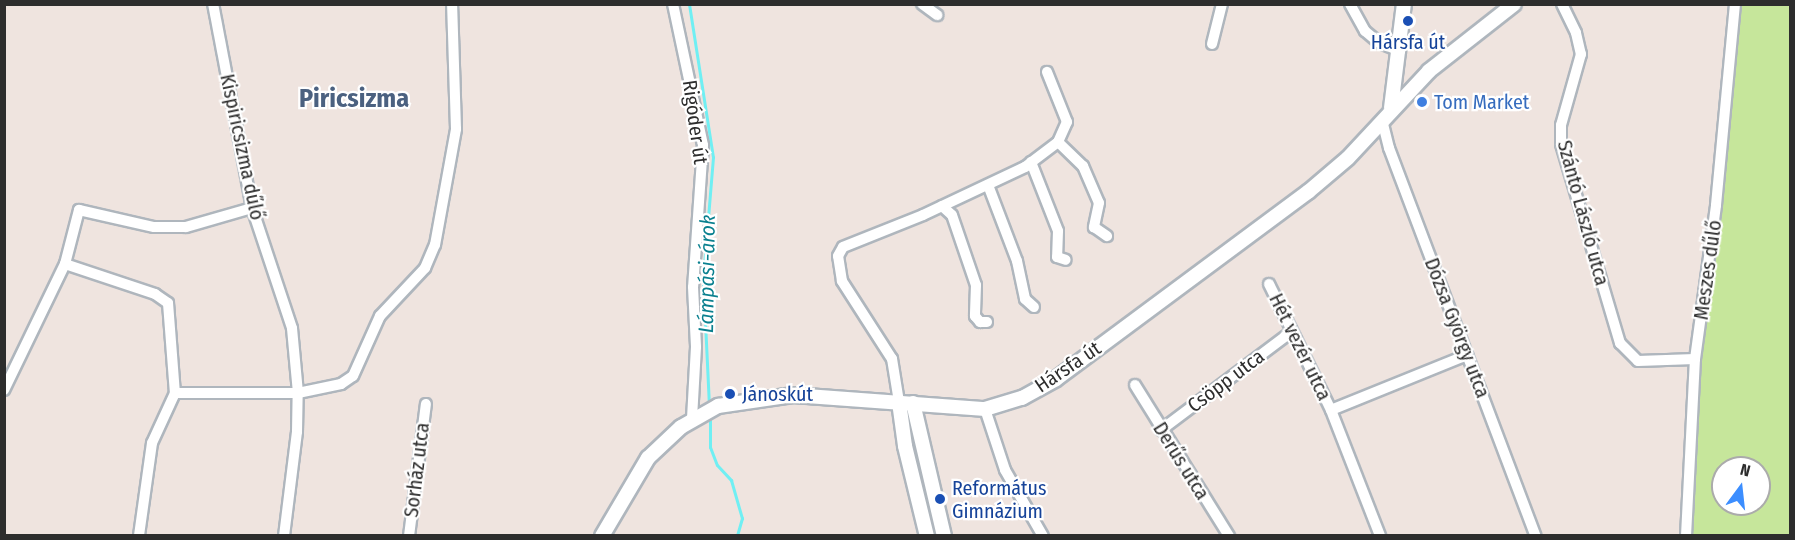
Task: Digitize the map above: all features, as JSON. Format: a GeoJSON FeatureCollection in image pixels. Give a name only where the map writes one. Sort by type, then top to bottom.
{"type":"FeatureCollection","features":[{"type":"Feature","properties":{"kind":"street","name":"Kispiricsizma dűlő"},"geometry":{"type":"LineString","coordinates":[[213,4],[252,208],[289,317],[298,393],[297,432],[284,536]]}},
{"type":"Feature","properties":{"kind":"street"},"geometry":{"type":"LineString","coordinates":[[175,393],[298,393],[341,384],[353,376],[380,316],[430,259],[456,129],[452,4]]}},
{"type":"Feature","properties":{"kind":"street","name":"Rigóder út"},"geometry":{"type":"LineString","coordinates":[[673,4],[702,145],[693,287],[696,417]]}},
{"type":"Feature","properties":{"kind":"street"},"geometry":{"type":"LineString","coordinates":[[922,4],[937,15]]}},
{"type":"Feature","properties":{"kind":"street"},"geometry":{"type":"LineString","coordinates":[[1212,44],[1222,4]]}},
{"type":"Feature","properties":{"kind":"street"},"geometry":{"type":"LineString","coordinates":[[1350,4],[1365,31],[1378,42],[1400,51]]}},
{"type":"Feature","properties":{"kind":"street"},"geometry":{"type":"LineString","coordinates":[[1391,108],[1400,51],[1404,4]]}},
{"type":"Feature","properties":{"kind":"street","name":"Hársfa út"},"geometry":{"type":"LineString","coordinates":[[602,536],[648,458],[696,417],[718,406],[793,395],[986,409],[1022,398],[1056,379],[1308,192],[1382,120],[1428,71],[1514,4]]}},
{"type":"Feature","properties":{"kind":"street","name":"Szántó László utca"},"geometry":{"type":"LineString","coordinates":[[1562,4],[1576,33],[1581,54],[1561,125],[1561,144],[1620,343],[1638,361],[1695,359]]}},
{"type":"Feature","properties":{"kind":"street","name":"Meszes dűlő"},"geometry":{"type":"LineString","coordinates":[[1686,536],[1695,359],[1716,205],[1735,4]]}},
{"type":"Feature","properties":{"kind":"street"},"geometry":{"type":"LineString","coordinates":[[944,536],[892,358],[842,280],[837,256],[843,247],[988,185],[1031,162],[1058,142],[1067,122],[1047,72]]}},
{"type":"Feature","properties":{"kind":"street","name":"Dózsa György utca"},"geometry":{"type":"LineString","coordinates":[[1382,120],[1389,148],[1536,536]]}},
{"type":"Feature","properties":{"kind":"street"},"geometry":{"type":"LineString","coordinates":[[1058,142],[1083,166],[1099,203],[1094,227],[1107,236]]}},
{"type":"Feature","properties":{"kind":"street"},"geometry":{"type":"LineString","coordinates":[[1031,162],[1058,231],[1057,257],[1066,260]]}},
{"type":"Feature","properties":{"kind":"street"},"geometry":{"type":"LineString","coordinates":[[988,185],[1017,261],[1022,291],[1034,307]]}},
{"type":"Feature","properties":{"kind":"street"},"geometry":{"type":"LineString","coordinates":[[942,206],[952,215],[976,285],[975,316],[980,322],[987,322]]}},
{"type":"Feature","properties":{"kind":"street"},"geometry":{"type":"LineString","coordinates":[[4,390],[65,264],[79,210],[154,227],[186,227],[252,208]]}},
{"type":"Feature","properties":{"kind":"street"},"geometry":{"type":"LineString","coordinates":[[65,264],[164,298],[171,318],[175,393],[153,443],[139,536]]}},
{"type":"Feature","properties":{"kind":"street","name":"Hét vezér utca"},"geometry":{"type":"LineString","coordinates":[[1269,284],[1331,410],[1380,536]]}},
{"type":"Feature","properties":{"kind":"street","name":"Csöpp utca"},"geometry":{"type":"LineString","coordinates":[[1161,430],[1291,332]]}},
{"type":"Feature","properties":{"kind":"street","name":"Hét vezér utca"},"geometry":{"type":"LineString","coordinates":[[1331,410],[1467,355]]}},
{"type":"Feature","properties":{"kind":"street","name":"Derűs utca"},"geometry":{"type":"LineString","coordinates":[[1135,385],[1229,536]]}},
{"type":"Feature","properties":{"kind":"street"},"geometry":{"type":"LineString","coordinates":[[906,402],[905,446],[927,536]]}},
{"type":"Feature","properties":{"kind":"street","name":"Sorház utca"},"geometry":{"type":"LineString","coordinates":[[409,536],[426,404]]}},
{"type":"Feature","properties":{"kind":"street"},"geometry":{"type":"LineString","coordinates":[[986,409],[1005,470],[1043,536]]}},
{"type":"Feature","properties":{"kind":"green space"},"geometry":{"type":"Polygon","coordinates":[[[1734,5],[1790,5],[1790,535],[1688,536],[1695,359],[1734,5]]]}},
{"type":"Feature","properties":{"kind":"waterway","name":"Lámpási-árok"},"geometry":{"type":"LineString","coordinates":[[689,4],[713,157],[703,279],[709,405]]}},
{"type":"Feature","properties":{"kind":"waterway","name":"Lámpási-árok"},"geometry":{"type":"LineString","coordinates":[[710,415],[710,447],[717,465],[731,480],[742,518],[737,536]]}},
{"type":"Feature","properties":{"kind":"place","name":"Hársfa út"},"geometry":{"type":"Point","coordinates":[1408,21]}},
{"type":"Feature","properties":{"kind":"place","name":"Tom Market"},"geometry":{"type":"Point","coordinates":[1422,102]}},
{"type":"Feature","properties":{"kind":"place","name":"Jánoskút"},"geometry":{"type":"Point","coordinates":[730,394]}},
{"type":"Feature","properties":{"kind":"place","name":"Református Gimnázium"},"geometry":{"type":"Point","coordinates":[940,499]}},
{"type":"Feature","properties":{"kind":"district","name":"Piricsizma"},"geometry":{"type":"Point","coordinates":[354,99]}}]}
